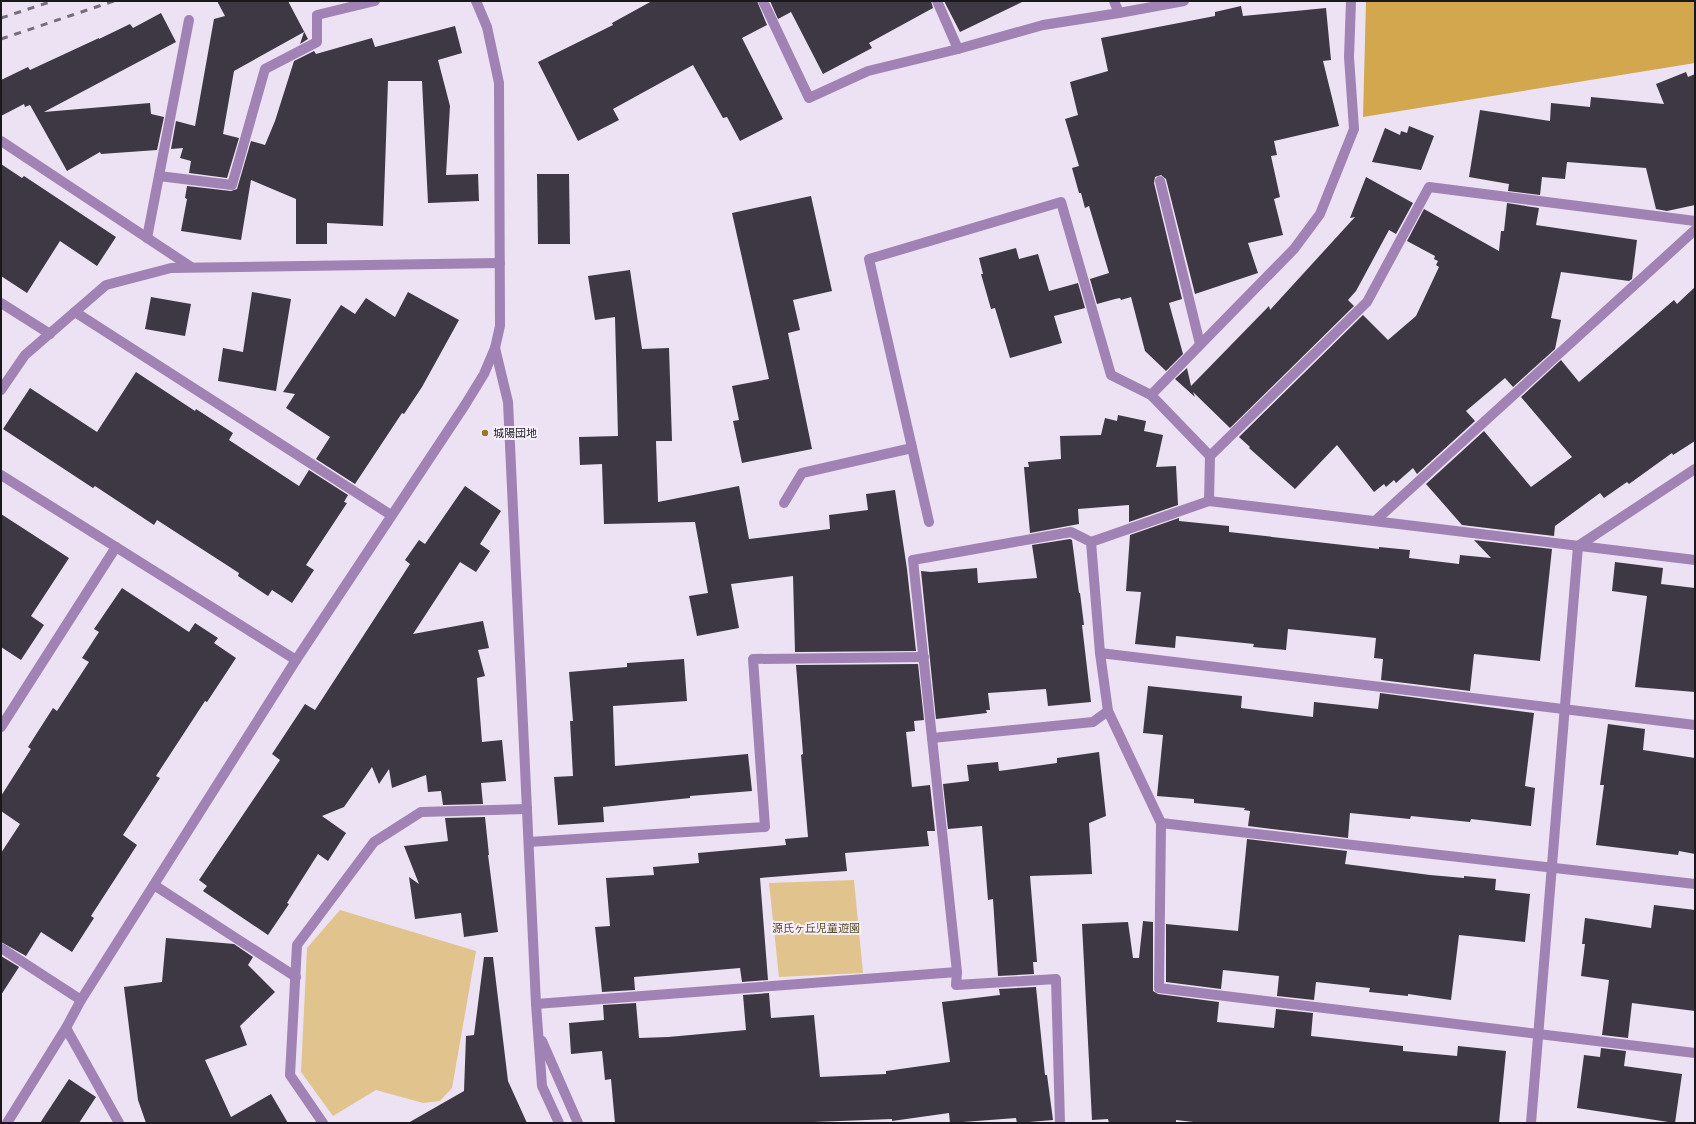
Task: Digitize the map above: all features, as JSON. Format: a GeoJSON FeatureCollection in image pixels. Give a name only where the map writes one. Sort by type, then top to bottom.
{"type":"FeatureCollection","features":[{"type":"Feature","properties":{"kind":"street"},"geometry":{"type":"LineString","coordinates":[[159,176],[232,185],[265,69],[317,42],[317,15],[375,1]]}},
{"type":"Feature","properties":{"kind":"street"},"geometry":{"type":"LineString","coordinates":[[7,1123],[66,1028],[81,1000],[296,660],[465,405],[484,374],[495,348],[500,326],[499,83],[487,27],[476,1]]}},
{"type":"Feature","properties":{"kind":"street"},"geometry":{"type":"LineString","coordinates":[[763,1],[809,98],[868,71],[958,49],[1043,25],[1184,1]]}},
{"type":"Feature","properties":{"kind":"street"},"geometry":{"type":"LineString","coordinates":[[937,1],[958,49]]}},
{"type":"Feature","properties":{"kind":"street"},"geometry":{"type":"LineString","coordinates":[[1114,1],[1119,13]]}},
{"type":"Feature","properties":{"kind":"street"},"geometry":{"type":"LineString","coordinates":[[1151,395],[1294,249],[1320,214],[1354,129],[1349,57],[1351,1]]}},
{"type":"Feature","properties":{"kind":"street"},"geometry":{"type":"LineString","coordinates":[[147,238],[188,20]]}},
{"type":"Feature","properties":{"kind":"street"},"geometry":{"type":"LineString","coordinates":[[1,141],[191,267]]}},
{"type":"Feature","properties":{"kind":"street"},"geometry":{"type":"LineString","coordinates":[[1160,181],[1200,344]]}},
{"type":"Feature","properties":{"kind":"street"},"geometry":{"type":"LineString","coordinates":[[1209,501],[1210,456],[1367,302],[1429,188],[1695,221]]}},
{"type":"Feature","properties":{"kind":"street"},"geometry":{"type":"LineString","coordinates":[[929,522],[869,259],[1061,202],[1111,375],[1151,395],[1210,456]]}},
{"type":"Feature","properties":{"kind":"street"},"geometry":{"type":"LineString","coordinates":[[1375,521],[1695,230]]}},
{"type":"Feature","properties":{"kind":"street"},"geometry":{"type":"LineString","coordinates":[[1,390],[25,355],[106,285],[171,268],[500,263]]}},
{"type":"Feature","properties":{"kind":"street"},"geometry":{"type":"LineString","coordinates":[[1,303],[50,334]]}},
{"type":"Feature","properties":{"kind":"street"},"geometry":{"type":"LineString","coordinates":[[75,312],[391,515]]}},
{"type":"Feature","properties":{"kind":"street"},"geometry":{"type":"LineString","coordinates":[[495,348],[508,402],[536,1004],[542,1086],[559,1123]]}},
{"type":"Feature","properties":{"kind":"street"},"geometry":{"type":"LineString","coordinates":[[784,503],[802,473],[912,448]]}},
{"type":"Feature","properties":{"kind":"street"},"geometry":{"type":"LineString","coordinates":[[1578,546],[1695,469]]}},
{"type":"Feature","properties":{"kind":"street"},"geometry":{"type":"LineString","coordinates":[[1,475],[296,660]]}},
{"type":"Feature","properties":{"kind":"street"},"geometry":{"type":"LineString","coordinates":[[1060,1123],[1056,979],[956,985],[957,972],[913,560],[1071,532],[1091,542],[1209,501],[1695,560]]}},
{"type":"Feature","properties":{"kind":"street"},"geometry":{"type":"LineString","coordinates":[[1091,542],[1100,653],[1108,711],[1161,823],[1159,988],[1695,1053]]}},
{"type":"Feature","properties":{"kind":"street"},"geometry":{"type":"LineString","coordinates":[[1531,1123],[1578,546]]}},
{"type":"Feature","properties":{"kind":"street"},"geometry":{"type":"LineString","coordinates":[[1,727],[116,547]]}},
{"type":"Feature","properties":{"kind":"street"},"geometry":{"type":"LineString","coordinates":[[1100,653],[1695,725]]}},
{"type":"Feature","properties":{"kind":"street"},"geometry":{"type":"LineString","coordinates":[[529,842],[765,828],[753,659],[924,657]]}},
{"type":"Feature","properties":{"kind":"street"},"geometry":{"type":"LineString","coordinates":[[932,738],[1093,722],[1108,711]]}},
{"type":"Feature","properties":{"kind":"street"},"geometry":{"type":"LineString","coordinates":[[323,1123],[290,1076],[297,945],[374,842],[421,812],[527,808]]}},
{"type":"Feature","properties":{"kind":"street"},"geometry":{"type":"LineString","coordinates":[[1161,823],[1695,884]]}},
{"type":"Feature","properties":{"kind":"street"},"geometry":{"type":"LineString","coordinates":[[154,885],[296,977]]}},
{"type":"Feature","properties":{"kind":"street"},"geometry":{"type":"LineString","coordinates":[[1,948],[81,1000]]}},
{"type":"Feature","properties":{"kind":"street"},"geometry":{"type":"LineString","coordinates":[[536,1004],[957,972]]}},
{"type":"Feature","properties":{"kind":"street"},"geometry":{"type":"LineString","coordinates":[[66,1028],[119,1123]]}},
{"type":"Feature","properties":{"kind":"street"},"geometry":{"type":"LineString","coordinates":[[538,1034],[578,1123]]}},
{"type":"Feature","properties":{"kind":"green space","name":"源氏ヶ丘児童遊園"},"geometry":{"type":"Polygon","coordinates":[[[854,880],[863,973],[779,977],[769,883],[854,880]]]}},
{"type":"Feature","properties":{"kind":"green space"},"geometry":{"type":"Polygon","coordinates":[[[340,910],[476,951],[452,1088],[440,1101],[423,1103],[376,1090],[333,1116],[301,1072],[307,948],[340,910]]]}},
{"type":"Feature","properties":{"kind":"shaded area"},"geometry":{"type":"Polygon","coordinates":[[[1366,1],[1695,1],[1695,63],[1363,117],[1366,1]]]}},
{"type":"Feature","properties":{"kind":"building"},"geometry":{"type":"Polygon","coordinates":[[[217,1],[288,1],[308,39],[300,44],[304,32],[234,71],[223,134],[239,138],[227,178],[189,173],[191,161],[180,158],[183,148],[171,149],[176,121],[195,126],[214,19],[225,16],[217,1]]]}},
{"type":"Feature","properties":{"kind":"building"},"geometry":{"type":"Polygon","coordinates":[[[652,1],[757,1],[767,25],[742,38],[783,119],[740,141],[727,117],[723,118],[693,65],[613,109],[619,120],[578,141],[538,62],[613,25],[612,23],[652,1]]]}},
{"type":"Feature","properties":{"kind":"building"},"geometry":{"type":"Polygon","coordinates":[[[770,1],[931,1],[933,8],[869,43],[872,48],[823,74],[791,12],[778,19],[770,1]]]}},
{"type":"Feature","properties":{"kind":"building"},"geometry":{"type":"Polygon","coordinates":[[[944,1],[1024,1],[960,32],[944,1]]]}},
{"type":"Feature","properties":{"kind":"building"},"geometry":{"type":"Polygon","coordinates":[[[1241,6],[1243,16],[1326,8],[1331,60],[1323,61],[1339,126],[1274,141],[1277,155],[1271,156],[1280,197],[1274,199],[1283,235],[1248,243],[1258,273],[1195,294],[1166,179],[1161,175],[1155,177],[1154,183],[1182,299],[1169,303],[1183,354],[1166,371],[1145,351],[1131,297],[1121,300],[1120,298],[1115,299],[1097,304],[1090,279],[1109,273],[1089,206],[1085,208],[1072,168],[1079,166],[1065,119],[1078,115],[1070,82],[1108,71],[1101,38],[1215,16],[1215,12],[1241,6]]]}},
{"type":"Feature","properties":{"kind":"building"},"geometry":{"type":"Polygon","coordinates":[[[161,13],[176,42],[44,112],[150,103],[151,114],[164,117],[157,150],[101,154],[100,152],[67,171],[30,105],[25,107],[24,104],[1,116],[1,80],[28,67],[30,70],[130,24],[133,28],[161,13]]]}},
{"type":"Feature","properties":{"kind":"building"},"geometry":{"type":"Polygon","coordinates":[[[455,26],[462,53],[438,60],[450,106],[446,175],[478,174],[479,201],[428,203],[422,81],[388,81],[383,226],[327,223],[327,244],[296,244],[296,199],[251,180],[241,240],[181,231],[187,199],[185,198],[187,186],[231,191],[237,189],[251,141],[265,145],[275,121],[294,61],[314,51],[316,54],[372,38],[375,47],[455,26]]]}},
{"type":"Feature","properties":{"kind":"building"},"geometry":{"type":"Polygon","coordinates":[[[1686,72],[1688,77],[1695,74],[1695,205],[1667,211],[1656,209],[1646,168],[1567,162],[1565,179],[1542,177],[1540,195],[1508,191],[1509,184],[1469,177],[1480,110],[1550,121],[1551,103],[1590,107],[1591,97],[1664,104],[1656,84],[1686,72]]]}},
{"type":"Feature","properties":{"kind":"building"},"geometry":{"type":"Polygon","coordinates":[[[1409,126],[1434,136],[1421,170],[1372,162],[1385,128],[1400,135],[1401,131],[1407,133],[1409,126]]]}},
{"type":"Feature","properties":{"kind":"building"},"geometry":{"type":"Polygon","coordinates":[[[1,164],[22,178],[24,176],[116,237],[97,266],[60,241],[27,293],[1,276],[1,164]]]}},
{"type":"Feature","properties":{"kind":"building"},"geometry":{"type":"Polygon","coordinates":[[[537,174],[569,174],[570,244],[538,244],[537,174]]]}},
{"type":"Feature","properties":{"kind":"building"},"geometry":{"type":"Polygon","coordinates":[[[1366,177],[1413,203],[1396,234],[1389,230],[1356,291],[1348,300],[1354,306],[1230,428],[1193,392],[1195,397],[1175,379],[1187,368],[1191,386],[1269,306],[1270,310],[1355,217],[1350,218],[1366,177]]]}},
{"type":"Feature","properties":{"kind":"building"},"geometry":{"type":"Polygon","coordinates":[[[811,196],[832,291],[793,300],[800,330],[788,333],[812,449],[742,463],[733,421],[739,420],[732,386],[769,379],[732,213],[811,196]]]}},
{"type":"Feature","properties":{"kind":"building"},"geometry":{"type":"Polygon","coordinates":[[[1507,203],[1539,208],[1536,225],[1637,240],[1632,279],[1629,281],[1561,272],[1551,318],[1561,320],[1555,349],[1513,387],[1505,378],[1466,411],[1475,421],[1417,474],[1413,468],[1396,483],[1394,480],[1386,487],[1384,484],[1374,492],[1337,445],[1295,489],[1249,448],[1250,447],[1239,437],[1363,315],[1388,340],[1416,316],[1439,267],[1436,265],[1438,261],[1434,259],[1435,256],[1407,241],[1424,209],[1499,251],[1501,231],[1504,231],[1507,203]]]}},
{"type":"Feature","properties":{"kind":"building"},"geometry":{"type":"Polygon","coordinates":[[[1016,248],[1019,259],[1038,254],[1049,291],[1078,283],[1085,308],[1054,316],[1062,343],[1010,358],[995,308],[991,309],[981,274],[983,274],[979,258],[1016,248]]]}},
{"type":"Feature","properties":{"kind":"building"},"geometry":{"type":"Polygon","coordinates":[[[630,270],[642,349],[669,348],[672,441],[656,441],[658,502],[739,486],[749,539],[830,529],[829,515],[868,510],[866,494],[895,490],[907,569],[916,651],[795,652],[793,576],[731,584],[739,628],[697,636],[689,596],[708,593],[695,522],[604,524],[602,464],[580,465],[579,437],[618,436],[615,317],[595,320],[588,276],[630,270]]]}},
{"type":"Feature","properties":{"kind":"building"},"geometry":{"type":"Polygon","coordinates":[[[1695,287],[1695,441],[1673,455],[1672,453],[1629,484],[1627,482],[1604,498],[1600,493],[1555,526],[1554,536],[1462,525],[1426,484],[1484,431],[1531,487],[1572,457],[1521,397],[1561,360],[1579,382],[1674,300],[1677,304],[1695,287]]]}},
{"type":"Feature","properties":{"kind":"building"},"geometry":{"type":"Polygon","coordinates":[[[252,292],[291,299],[276,391],[218,381],[223,348],[243,352],[252,292]]]}},
{"type":"Feature","properties":{"kind":"building"},"geometry":{"type":"Polygon","coordinates":[[[408,292],[459,320],[422,387],[404,414],[402,413],[355,484],[316,459],[330,437],[286,408],[295,394],[283,392],[341,305],[355,314],[366,298],[395,317],[408,292]]]}},
{"type":"Feature","properties":{"kind":"building"},"geometry":{"type":"Polygon","coordinates":[[[151,297],[191,304],[185,336],[145,329],[151,297]]]}},
{"type":"Feature","properties":{"kind":"building"},"geometry":{"type":"Polygon","coordinates":[[[136,372],[195,411],[196,409],[233,433],[229,440],[299,486],[309,470],[348,495],[344,502],[347,503],[306,565],[314,570],[292,603],[272,590],[268,596],[238,576],[239,573],[157,520],[154,525],[95,486],[93,488],[3,429],[30,388],[97,432],[136,372]]]}},
{"type":"Feature","properties":{"kind":"building"},"geometry":{"type":"Polygon","coordinates":[[[1118,415],[1146,421],[1144,431],[1163,435],[1156,467],[1176,466],[1178,505],[1129,522],[1129,505],[1078,509],[1079,524],[1030,533],[1024,467],[1029,467],[1028,462],[1061,459],[1060,436],[1101,435],[1105,418],[1117,421],[1118,415]]]}},
{"type":"Feature","properties":{"kind":"building"},"geometry":{"type":"Polygon","coordinates":[[[465,486],[501,511],[480,544],[490,551],[476,572],[460,562],[413,634],[483,621],[489,648],[478,650],[485,676],[477,678],[482,742],[502,740],[506,781],[481,783],[483,804],[443,805],[441,791],[428,792],[426,775],[392,788],[389,769],[379,784],[372,767],[344,807],[322,816],[346,833],[328,861],[318,854],[287,903],[289,904],[268,935],[203,891],[207,886],[199,880],[280,760],[272,754],[305,704],[315,710],[410,564],[405,560],[419,540],[425,544],[465,486]]]}},
{"type":"Feature","properties":{"kind":"building"},"geometry":{"type":"Polygon","coordinates":[[[1,514],[69,558],[31,616],[44,625],[21,660],[1,647],[1,514]]]}},
{"type":"Feature","properties":{"kind":"building"},"geometry":{"type":"Polygon","coordinates":[[[1179,518],[1179,521],[1229,526],[1229,532],[1379,549],[1379,547],[1410,550],[1409,558],[1459,564],[1460,555],[1491,558],[1474,540],[1552,549],[1540,661],[1474,654],[1470,691],[1381,680],[1383,659],[1374,658],[1376,638],[1288,629],[1286,650],[1253,647],[1254,644],[1176,636],[1175,648],[1135,644],[1141,592],[1126,591],[1130,535],[1179,518]]]}},
{"type":"Feature","properties":{"kind":"building"},"geometry":{"type":"Polygon","coordinates":[[[1070,539],[1072,540],[1080,593],[1084,625],[1082,625],[1091,702],[1048,706],[1046,689],[988,693],[990,710],[986,710],[987,713],[936,719],[921,571],[931,572],[977,568],[978,583],[1037,578],[1032,545],[1070,539]]]}},
{"type":"Feature","properties":{"kind":"building"},"geometry":{"type":"Polygon","coordinates":[[[1615,562],[1663,568],[1661,584],[1695,588],[1695,692],[1635,687],[1647,596],[1612,591],[1615,562]]]}},
{"type":"Feature","properties":{"kind":"building"},"geometry":{"type":"Polygon","coordinates":[[[122,588],[189,632],[195,623],[218,638],[214,643],[236,658],[207,702],[205,701],[156,776],[160,778],[123,835],[137,845],[91,916],[94,918],[72,952],[41,932],[26,956],[1,942],[1,853],[20,824],[1,811],[1,796],[31,749],[28,747],[53,708],[57,711],[89,662],[82,658],[99,632],[94,629],[122,588]]]}},
{"type":"Feature","properties":{"kind":"building"},"geometry":{"type":"Polygon","coordinates":[[[684,659],[687,701],[613,706],[615,766],[748,754],[752,791],[690,796],[690,798],[603,807],[604,822],[558,825],[554,777],[573,776],[570,721],[573,721],[569,672],[627,667],[627,663],[684,659]]]}},
{"type":"Feature","properties":{"kind":"building"},"geometry":{"type":"Polygon","coordinates":[[[918,664],[924,720],[914,721],[915,731],[906,732],[912,787],[930,785],[935,831],[927,831],[929,846],[845,853],[847,871],[760,878],[768,980],[742,982],[740,968],[634,977],[635,990],[602,992],[595,927],[610,926],[606,878],[654,875],[653,867],[699,863],[698,853],[786,845],[785,839],[808,837],[801,755],[803,754],[796,665],[918,664]]]}},
{"type":"Feature","properties":{"kind":"building"},"geometry":{"type":"Polygon","coordinates":[[[1148,686],[1242,696],[1241,708],[1313,717],[1314,702],[1378,709],[1380,693],[1534,713],[1525,786],[1535,788],[1531,826],[1471,819],[1470,822],[1411,816],[1410,819],[1350,813],[1348,838],[1248,826],[1250,811],[1244,810],[1245,808],[1194,803],[1194,799],[1157,796],[1163,735],[1143,733],[1148,686]]]}},
{"type":"Feature","properties":{"kind":"building"},"geometry":{"type":"Polygon","coordinates":[[[1608,724],[1645,729],[1643,750],[1695,758],[1695,854],[1679,851],[1678,855],[1596,845],[1604,785],[1600,785],[1608,724]]]}},
{"type":"Feature","properties":{"kind":"building"},"geometry":{"type":"Polygon","coordinates":[[[1099,752],[1106,816],[1089,823],[1092,874],[1030,876],[1037,962],[1033,962],[1034,974],[998,976],[993,899],[988,900],[982,826],[948,829],[943,784],[969,781],[967,765],[998,762],[999,771],[1057,763],[1057,758],[1099,752]]]}},
{"type":"Feature","properties":{"kind":"building"},"geometry":{"type":"Polygon","coordinates":[[[485,817],[488,855],[498,932],[464,937],[461,913],[415,919],[409,877],[419,884],[404,846],[448,841],[445,818],[485,817]]]}},
{"type":"Feature","properties":{"kind":"building"},"geometry":{"type":"Polygon","coordinates":[[[1247,839],[1347,851],[1345,864],[1430,875],[1496,879],[1495,890],[1530,894],[1525,942],[1459,935],[1451,1000],[1408,994],[1408,996],[1369,992],[1370,988],[1316,982],[1314,1000],[1277,996],[1279,976],[1223,970],[1221,989],[1166,982],[1166,924],[1238,931],[1247,839]]]}},
{"type":"Feature","properties":{"kind":"building"},"geometry":{"type":"Polygon","coordinates":[[[1654,905],[1695,910],[1695,1011],[1632,1003],[1628,1038],[1602,1035],[1609,980],[1581,976],[1585,944],[1582,944],[1585,918],[1651,928],[1654,905]]]}},
{"type":"Feature","properties":{"kind":"building"},"geometry":{"type":"Polygon","coordinates":[[[1143,921],[1153,922],[1153,991],[1158,994],[1219,1002],[1217,1022],[1274,1028],[1276,1009],[1313,1013],[1311,1036],[1403,1046],[1403,1051],[1457,1056],[1458,1046],[1506,1051],[1499,1123],[1202,1123],[1176,1120],[1176,1123],[1109,1123],[1108,1119],[1092,1120],[1082,924],[1128,922],[1133,958],[1139,958],[1143,921]]]}},
{"type":"Feature","properties":{"kind":"building"},"geometry":{"type":"Polygon","coordinates":[[[166,938],[234,944],[253,957],[248,965],[275,992],[240,1026],[247,1045],[205,1060],[231,1117],[271,1094],[288,1123],[146,1123],[138,1100],[124,987],[162,982],[166,938]]]}},
{"type":"Feature","properties":{"kind":"building"},"geometry":{"type":"Polygon","coordinates":[[[1,956],[19,967],[1,995],[1,956]]]}},
{"type":"Feature","properties":{"kind":"building"},"geometry":{"type":"Polygon","coordinates":[[[484,957],[493,957],[508,1081],[527,1123],[408,1123],[464,1091],[466,1036],[474,1035],[484,957]]]}},
{"type":"Feature","properties":{"kind":"building"},"geometry":{"type":"Polygon","coordinates":[[[1036,987],[1045,1075],[1047,1075],[1053,1120],[1017,1123],[1016,1118],[950,1123],[949,1113],[892,1121],[892,1119],[788,1123],[615,1123],[611,1079],[605,1080],[602,1051],[571,1054],[569,1023],[604,1020],[603,1005],[636,1003],[639,1038],[668,1037],[746,1030],[743,995],[769,993],[771,1018],[814,1015],[820,1077],[886,1074],[886,1071],[950,1062],[942,1002],[1000,995],[999,989],[1036,987]]]}},
{"type":"Feature","properties":{"kind":"building"},"geometry":{"type":"Polygon","coordinates":[[[1601,1048],[1626,1051],[1624,1066],[1682,1074],[1675,1123],[1577,1108],[1584,1055],[1600,1057],[1601,1048]]]}},
{"type":"Feature","properties":{"kind":"building"},"geometry":{"type":"Polygon","coordinates":[[[69,1079],[96,1097],[79,1123],[40,1123],[69,1079]]]}},
{"type":"Feature","properties":{"kind":"railway"},"geometry":{"type":"LineString","coordinates":[[1,18],[53,1]]}},
{"type":"Feature","properties":{"kind":"railway"},"geometry":{"type":"LineString","coordinates":[[1,39],[114,1]]}},
{"type":"Feature","properties":{"kind":"place","name":"城陽団地"},"geometry":{"type":"Point","coordinates":[485,433]}}]}
